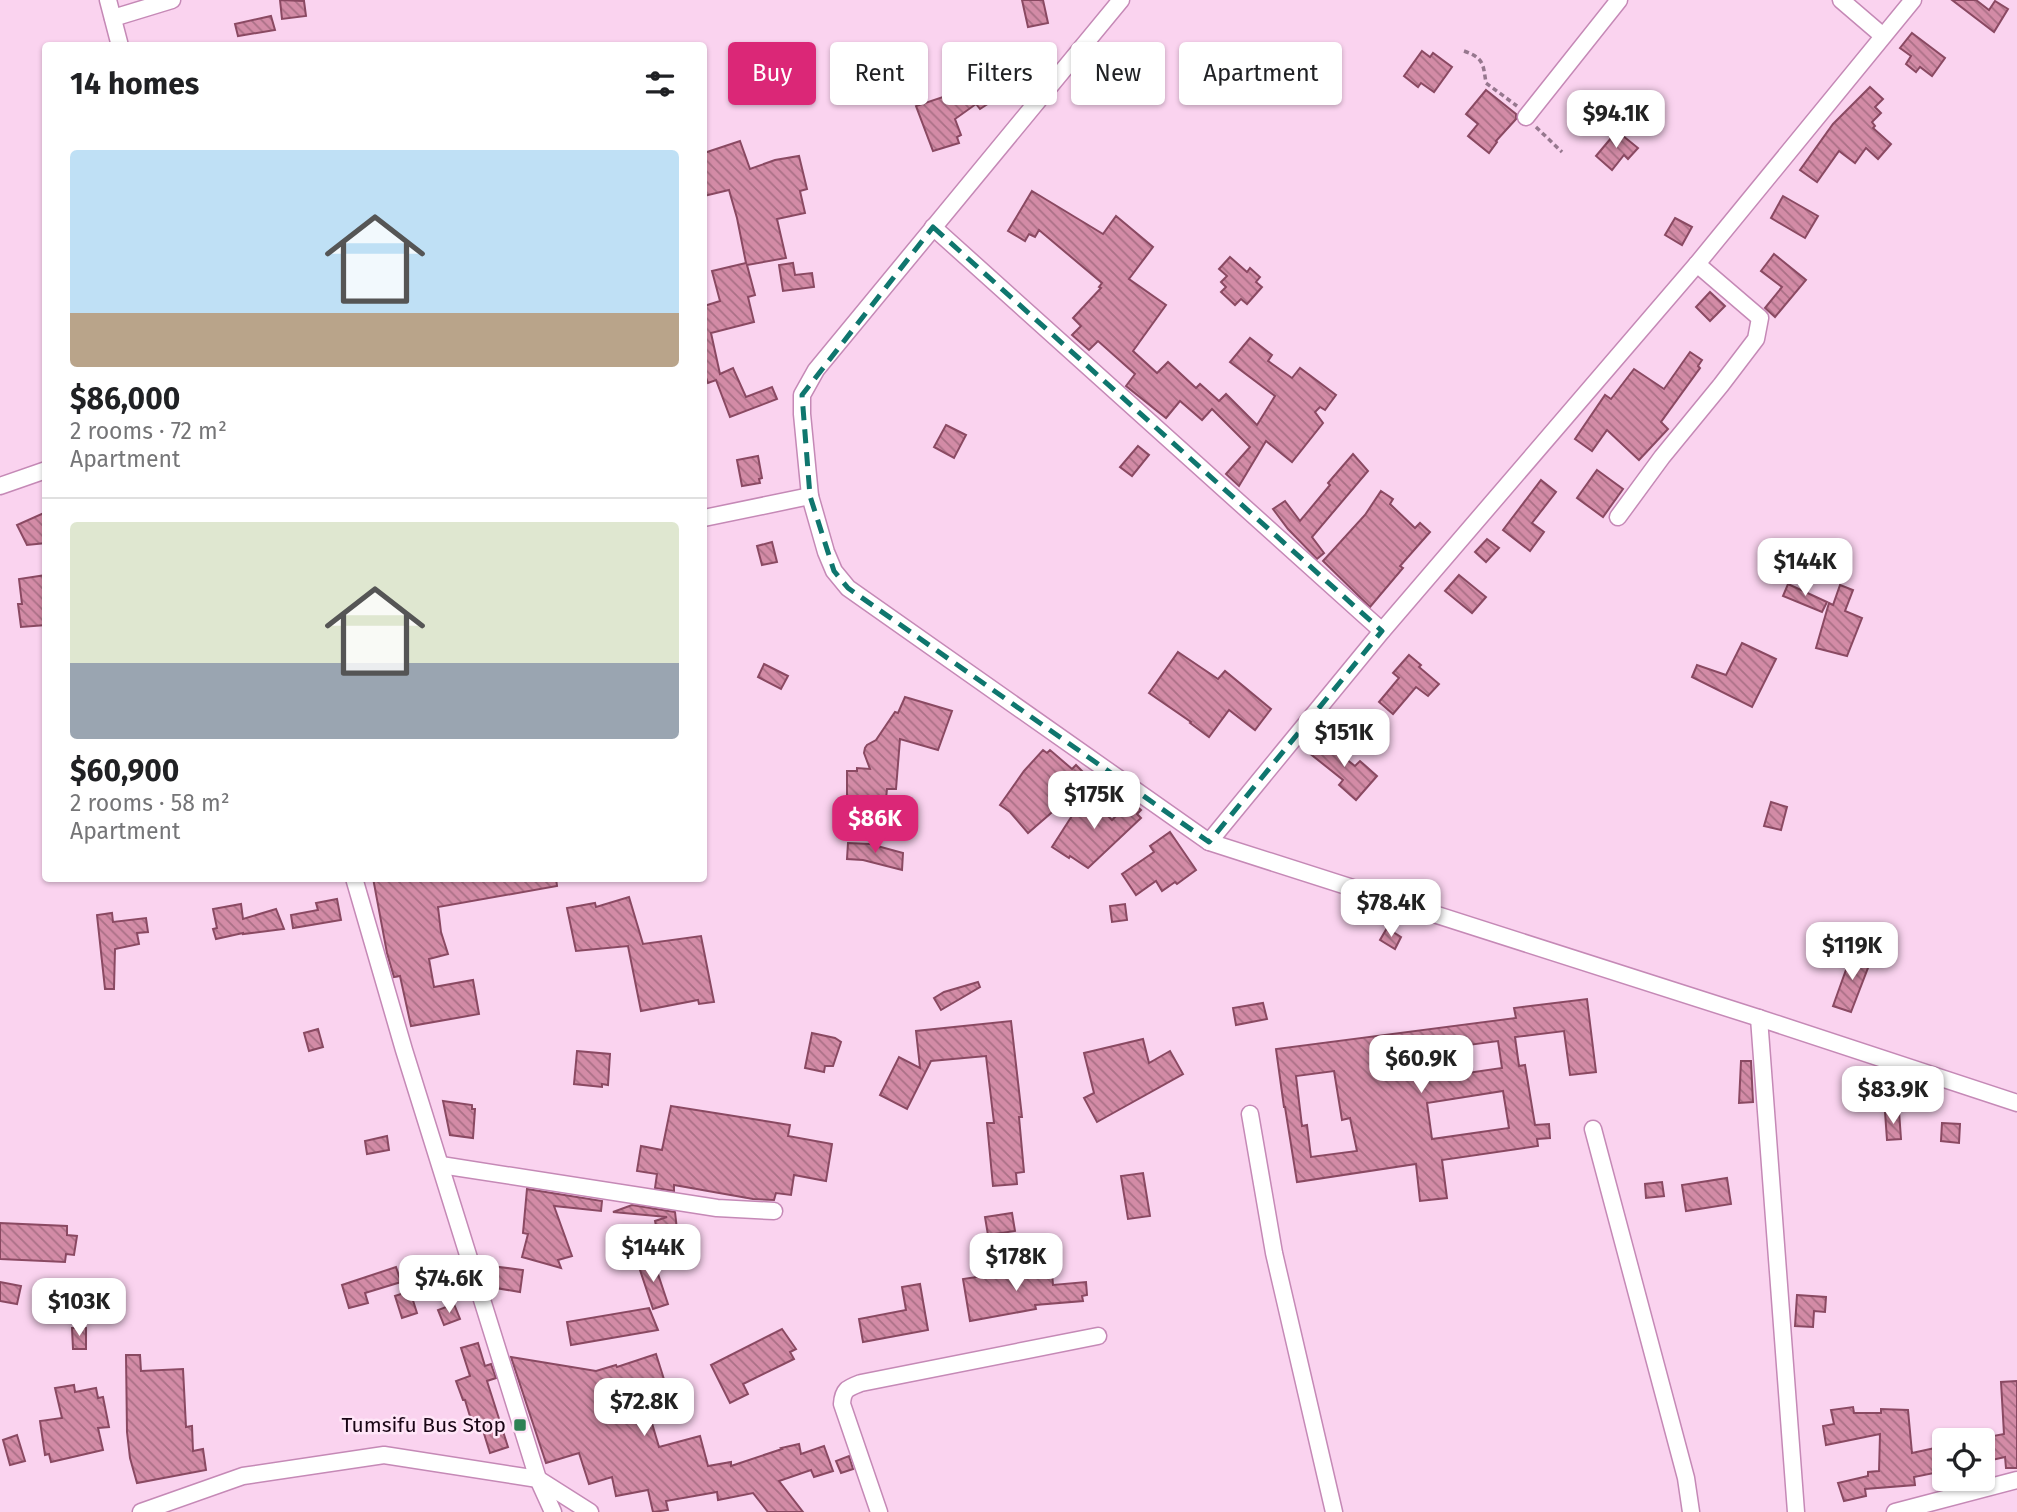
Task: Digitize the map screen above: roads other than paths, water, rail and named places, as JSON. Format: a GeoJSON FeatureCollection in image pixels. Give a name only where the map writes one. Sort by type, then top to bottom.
{"type":"FeatureCollection","features":[{"type":"Feature","properties":{"kind":"street"},"geometry":{"type":"LineString","coordinates":[[108,0],[119,42]]}},
{"type":"Feature","properties":{"kind":"street"},"geometry":{"type":"LineString","coordinates":[[113,18],[173,0]]}},
{"type":"Feature","properties":{"kind":"street"},"geometry":{"type":"LineString","coordinates":[[1121,0],[816,370],[802,395],[810,496],[834,571],[848,588],[1209,842],[2017,1102]]}},
{"type":"Feature","properties":{"kind":"street"},"geometry":{"type":"LineString","coordinates":[[1525,117],[1619,0]]}},
{"type":"Feature","properties":{"kind":"street"},"geometry":{"type":"LineString","coordinates":[[1841,0],[1884,36]]}},
{"type":"Feature","properties":{"kind":"street"},"geometry":{"type":"LineString","coordinates":[[1209,842],[1382,631],[1696,264],[1913,0]]}},
{"type":"Feature","properties":{"kind":"street"},"geometry":{"type":"LineString","coordinates":[[933,226],[1382,631]]}},
{"type":"Feature","properties":{"kind":"street"},"geometry":{"type":"LineString","coordinates":[[1618,517],[1756,339],[1760,318],[1696,264]]}},
{"type":"Feature","properties":{"kind":"street"},"geometry":{"type":"LineString","coordinates":[[0,486],[42,471]]}},
{"type":"Feature","properties":{"kind":"street"},"geometry":{"type":"LineString","coordinates":[[707,517],[810,496]]}},
{"type":"Feature","properties":{"kind":"street"},"geometry":{"type":"LineString","coordinates":[[355,882],[404,1051],[538,1479],[553,1512]]}},
{"type":"Feature","properties":{"kind":"street"},"geometry":{"type":"LineString","coordinates":[[1759,1018],[1796,1512]]}},
{"type":"Feature","properties":{"kind":"street"},"geometry":{"type":"LineString","coordinates":[[1250,1114],[1274,1253],[1334,1512]]}},
{"type":"Feature","properties":{"kind":"street"},"geometry":{"type":"LineString","coordinates":[[1593,1129],[1686,1478],[1691,1512]]}},
{"type":"Feature","properties":{"kind":"street"},"geometry":{"type":"LineString","coordinates":[[441,1165],[717,1208],[774,1211]]}},
{"type":"Feature","properties":{"kind":"street"},"geometry":{"type":"LineString","coordinates":[[879,1512],[842,1404],[842,1395],[849,1388],[861,1383],[1098,1336]]}},
{"type":"Feature","properties":{"kind":"street"},"geometry":{"type":"LineString","coordinates":[[141,1512],[243,1476],[384,1455],[538,1479],[590,1512]]}},
{"type":"Feature","properties":{"kind":"street"},"geometry":{"type":"LineString","coordinates":[[1895,1512],[2017,1480]]}},
{"type":"Feature","properties":{"kind":"place","name":"Tumsifu Bus Stop"},"geometry":{"type":"Point","coordinates":[520,1425]}}]}
